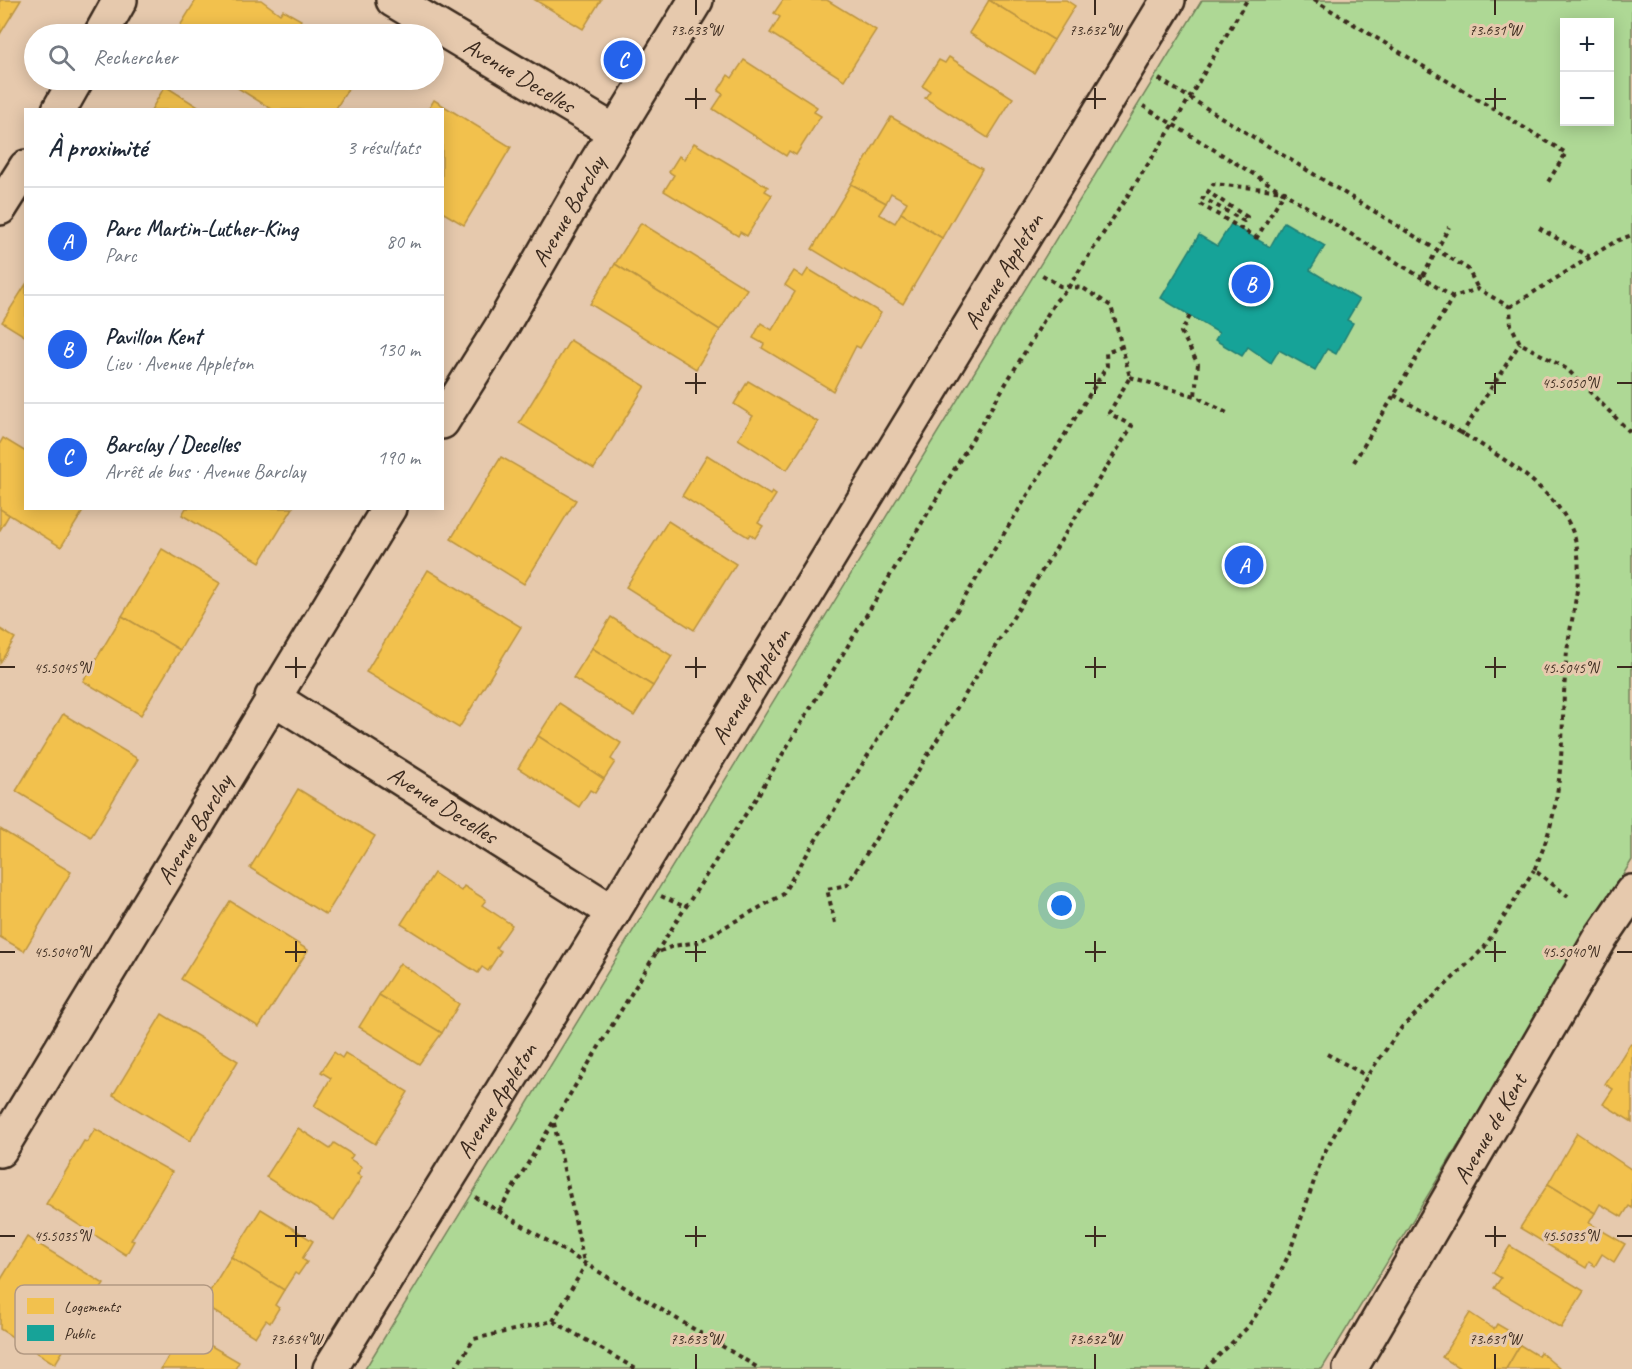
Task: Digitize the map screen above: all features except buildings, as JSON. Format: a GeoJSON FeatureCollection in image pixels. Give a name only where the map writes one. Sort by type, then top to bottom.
{"type":"FeatureCollection","features":[{"type":"Feature","properties":{"kind":"street"},"geometry":{"type":"LineString","coordinates":[[107,24],[120,0]]}},
{"type":"Feature","properties":{"kind":"street","name":"Avenue Decelles"},"geometry":{"type":"LineString","coordinates":[[393,0],[433,24]]}},
{"type":"Feature","properties":{"kind":"street","name":"Avenue Barclay"},"geometry":{"type":"LineString","coordinates":[[444,419],[501,328],[615,132],[696,0]]}},
{"type":"Feature","properties":{"kind":"street","name":"Avenue Appleton"},"geometry":{"type":"LineString","coordinates":[[330,1369],[613,912],[1168,0]]}},
{"type":"Feature","properties":{"kind":"street","name":"Avenue Decelles"},"geometry":{"type":"LineString","coordinates":[[444,30],[615,132]]}},
{"type":"Feature","properties":{"kind":"street"},"geometry":{"type":"LineString","coordinates":[[60,108],[70,90]]}},
{"type":"Feature","properties":{"kind":"street"},"geometry":{"type":"LineString","coordinates":[[0,208],[24,170]]}},
{"type":"Feature","properties":{"kind":"street","name":"Avenue Barclay"},"geometry":{"type":"LineString","coordinates":[[0,1150],[272,697],[388,510]]}},
{"type":"Feature","properties":{"kind":"street","name":"Avenue Decelles"},"geometry":{"type":"LineString","coordinates":[[272,697],[613,912]]}},
{"type":"Feature","properties":{"kind":"street","name":"Avenue de Kent"},"geometry":{"type":"LineString","coordinates":[[1350,1369],[1600,939],[1632,892]]}},
{"type":"Feature","properties":{"kind":"path"},"geometry":{"type":"LineString","coordinates":[[499,1211],[656,953],[809,711],[1055,302],[1068,288],[1174,124],[1247,0]]}},
{"type":"Feature","properties":{"kind":"path"},"geometry":{"type":"LineString","coordinates":[[1314,0],[1566,153],[1548,182]]}},
{"type":"Feature","properties":{"kind":"path"},"geometry":{"type":"LineString","coordinates":[[1159,79],[1468,269],[1478,289],[1510,307]]}},
{"type":"Feature","properties":{"kind":"path"},"geometry":{"type":"LineString","coordinates":[[1143,106],[1453,297]]}},
{"type":"Feature","properties":{"kind":"path"},"geometry":{"type":"LineString","coordinates":[[1213,184],[1285,192],[1257,238],[1200,204],[1203,198],[1244,221],[1247,217],[1208,192],[1213,184]]}},
{"type":"Feature","properties":{"kind":"path"},"geometry":{"type":"LineString","coordinates":[[1422,276],[1449,227]]}},
{"type":"Feature","properties":{"kind":"path"},"geometry":{"type":"LineString","coordinates":[[1539,228],[1589,257]]}},
{"type":"Feature","properties":{"kind":"path"},"geometry":{"type":"LineString","coordinates":[[1510,307],[1589,257],[1632,235]]}},
{"type":"Feature","properties":{"kind":"path"},"geometry":{"type":"LineString","coordinates":[[835,923],[827,889],[848,885],[1132,426],[1109,413],[1130,377],[1111,306],[1083,288],[1060,286],[1035,270]]}},
{"type":"Feature","properties":{"kind":"path"},"geometry":{"type":"LineString","coordinates":[[1354,462],[1453,297],[1478,289]]}},
{"type":"Feature","properties":{"kind":"path"},"geometry":{"type":"LineString","coordinates":[[1510,307],[1511,325],[1520,343],[1567,369],[1632,434]]}},
{"type":"Feature","properties":{"kind":"path"},"geometry":{"type":"LineString","coordinates":[[1190,316],[1181,332],[1198,364],[1195,396]]}},
{"type":"Feature","properties":{"kind":"path"},"geometry":{"type":"LineString","coordinates":[[1461,435],[1520,343]]}},
{"type":"Feature","properties":{"kind":"path"},"geometry":{"type":"LineString","coordinates":[[656,953],[673,946],[698,942],[782,895],[1107,366],[1106,353],[1121,347]]}},
{"type":"Feature","properties":{"kind":"path"},"geometry":{"type":"LineString","coordinates":[[1130,377],[1195,396],[1227,413]]}},
{"type":"Feature","properties":{"kind":"path"},"geometry":{"type":"LineString","coordinates":[[1205,1369],[1246,1328],[1269,1296],[1288,1254],[1323,1155],[1367,1076],[1402,1027],[1484,948],[1534,870],[1549,840],[1556,806],[1562,760],[1567,652],[1578,585],[1573,530],[1565,517],[1538,486],[1461,435],[1394,395]]}},
{"type":"Feature","properties":{"kind":"path"},"geometry":{"type":"LineString","coordinates":[[1534,870],[1568,896]]}},
{"type":"Feature","properties":{"kind":"path"},"geometry":{"type":"LineString","coordinates":[[655,893],[685,908]]}},
{"type":"Feature","properties":{"kind":"path"},"geometry":{"type":"LineString","coordinates":[[1327,1054],[1367,1076]]}},
{"type":"Feature","properties":{"kind":"path"},"geometry":{"type":"LineString","coordinates":[[553,1321],[585,1263],[554,1122]]}},
{"type":"Feature","properties":{"kind":"path"},"geometry":{"type":"LineString","coordinates":[[446,1179],[759,1369]]}},
{"type":"Feature","properties":{"kind":"path"},"geometry":{"type":"LineString","coordinates":[[455,1369],[474,1339],[553,1321],[636,1369]]}},
{"type":"Feature","properties":{"kind":"green space"},"geometry":{"type":"Polygon","coordinates":[[[1202,0],[1632,0],[1632,860],[1322,1369],[365,1369],[1202,0]]]}},
{"type":"Feature","properties":{"kind":"place","name":"Barclay / Decelles"},"geometry":{"type":"Point","coordinates":[623,60]}},
{"type":"Feature","properties":{"kind":"place","name":"Pavillon Kent"},"geometry":{"type":"Point","coordinates":[1251,284]}},
{"type":"Feature","properties":{"kind":"place","name":"Parc Martin-Luther-King"},"geometry":{"type":"Point","coordinates":[1244,565]}}]}
